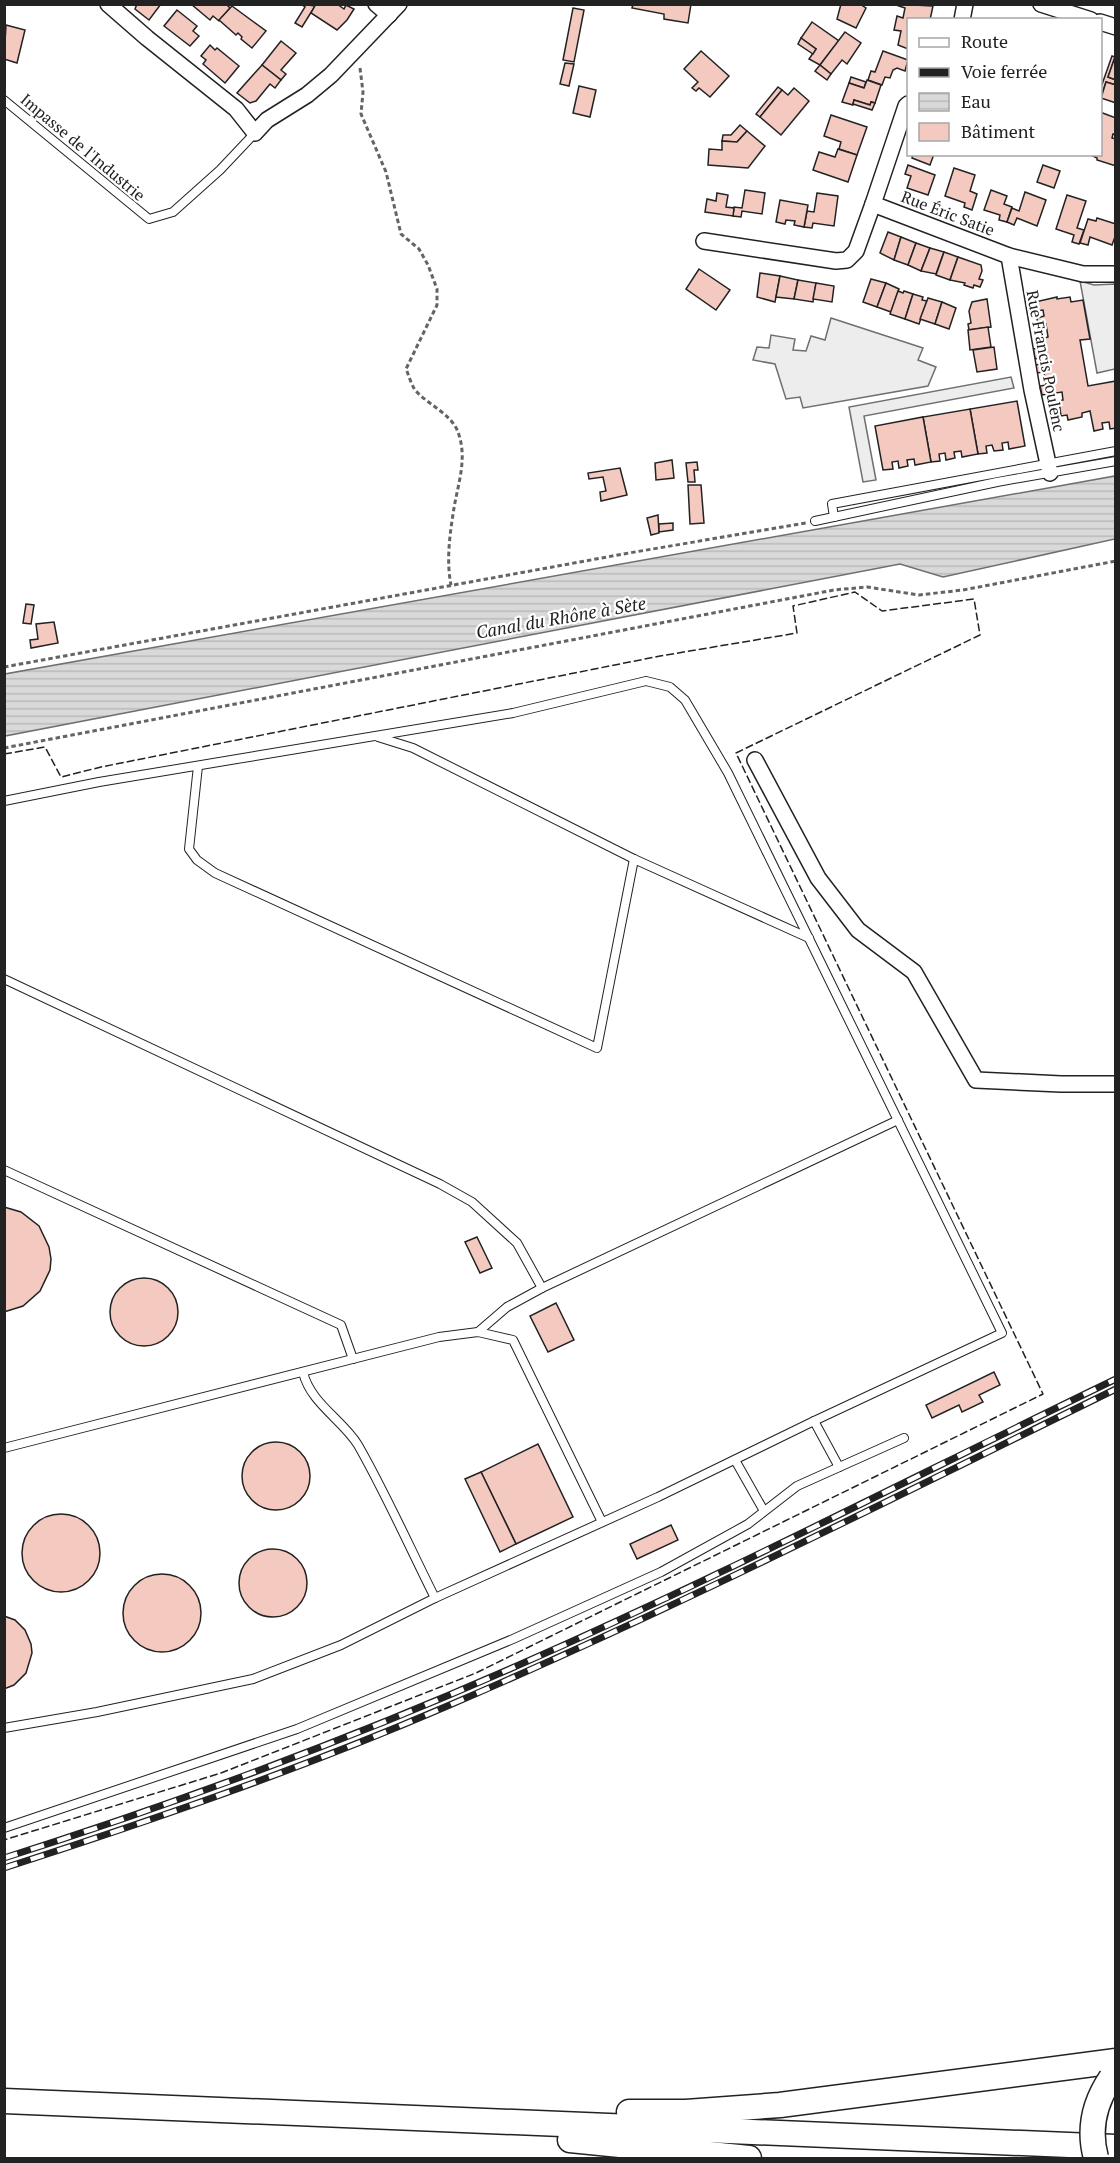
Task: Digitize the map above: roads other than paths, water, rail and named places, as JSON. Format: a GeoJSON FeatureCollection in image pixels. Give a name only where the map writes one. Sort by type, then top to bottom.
{"type":"FeatureCollection","features":[{"type":"Feature","properties":{"kind":"main road"},"geometry":{"type":"LineString","coordinates":[[572,2125],[585,2113],[686,2112],[780,2105],[1114,2071]]}},
{"type":"Feature","properties":{"kind":"main road"},"geometry":{"type":"LineString","coordinates":[[1096,2158],[1092,2139],[1094,2113],[1101,2094],[1114,2071]]}},
{"type":"Feature","properties":{"kind":"main road"},"geometry":{"type":"LineString","coordinates":[[4,2101],[1116,2147]]}},
{"type":"Feature","properties":{"kind":"main road"},"geometry":{"type":"LineString","coordinates":[[524,2123],[544,2137],[749,2158]]}},
{"type":"Feature","properties":{"kind":"street"},"geometry":{"type":"LineString","coordinates":[[108,4],[236,109],[255,133],[267,120],[307,95],[332,75],[394,10],[376,4]]}},
{"type":"Feature","properties":{"kind":"street"},"geometry":{"type":"LineString","coordinates":[[1042,5],[1084,18]]}},
{"type":"Feature","properties":{"kind":"street"},"geometry":{"type":"LineString","coordinates":[[704,241],[836,261],[847,260],[856,251],[907,105]]}},
{"type":"Feature","properties":{"kind":"street","name":"Rue Éric Satie"},"geometry":{"type":"LineString","coordinates":[[873,204],[1009,256],[1083,274],[1116,274]]}},
{"type":"Feature","properties":{"kind":"street","name":"Rue Francis Poulenc"},"geometry":{"type":"LineString","coordinates":[[1009,256],[1032,390],[1049,468]]}},
{"type":"Feature","properties":{"kind":"street"},"geometry":{"type":"LineString","coordinates":[[755,760],[818,878],[858,930],[914,972],[976,1080],[1116,1084]]}},
{"type":"Feature","properties":{"kind":"lane","name":"Impasse de l'Industrie"},"geometry":{"type":"LineString","coordinates":[[4,100],[149,219],[173,212],[220,170],[255,133]]}},
{"type":"Feature","properties":{"kind":"lane"},"geometry":{"type":"LineString","coordinates":[[815,521],[997,482],[1116,451]]}},
{"type":"Feature","properties":{"kind":"lane"},"geometry":{"type":"LineString","coordinates":[[834,517],[832,504],[1049,468],[1116,461]]}},
{"type":"Feature","properties":{"kind":"lane"},"geometry":{"type":"LineString","coordinates":[[4,801],[99,782],[513,713],[646,681],[670,687],[685,700],[728,773],[1002,1333],[735,1460],[435,1598],[341,1645],[253,1679],[97,1712],[4,1728]]}},
{"type":"Feature","properties":{"kind":"lane"},"geometry":{"type":"LineString","coordinates":[[376,736],[413,748],[634,858],[809,938]]}},
{"type":"Feature","properties":{"kind":"lane"},"geometry":{"type":"LineString","coordinates":[[198,766],[189,849],[197,860],[225,878],[597,1048],[634,858]]}},
{"type":"Feature","properties":{"kind":"lane"},"geometry":{"type":"LineString","coordinates":[[4,979],[448,1188],[472,1202],[517,1243],[542,1288]]}},
{"type":"Feature","properties":{"kind":"lane"},"geometry":{"type":"LineString","coordinates":[[478,1332],[507,1307],[542,1288],[898,1120]]}},
{"type":"Feature","properties":{"kind":"lane"},"geometry":{"type":"LineString","coordinates":[[4,1170],[341,1326],[353,1359]]}},
{"type":"Feature","properties":{"kind":"lane"},"geometry":{"type":"LineString","coordinates":[[4,1448],[439,1337],[478,1332],[513,1340],[602,1522]]}},
{"type":"Feature","properties":{"kind":"lane"},"geometry":{"type":"LineString","coordinates":[[303,1372],[304,1379],[317,1399],[357,1443],[435,1598]]}},
{"type":"Feature","properties":{"kind":"lane"},"geometry":{"type":"LineString","coordinates":[[814,1421],[839,1467]]}},
{"type":"Feature","properties":{"kind":"lane"},"geometry":{"type":"LineString","coordinates":[[4,1828],[297,1729],[513,1639],[662,1572],[748,1524],[797,1486],[904,1438]]}},
{"type":"Feature","properties":{"kind":"lane"},"geometry":{"type":"LineString","coordinates":[[735,1460],[764,1511]]}},
{"type":"Feature","properties":{"kind":"water","name":"Canal du Rhône à Sète"},"geometry":{"type":"Polygon","coordinates":[[[1115,476],[1115,539],[943,577],[900,564],[5,736],[5,674],[1115,476]]]}},
{"type":"Feature","properties":{"kind":"railway"},"geometry":{"type":"LineString","coordinates":[[4,1858],[261,1770],[450,1695],[740,1563],[1116,1379]]}},
{"type":"Feature","properties":{"kind":"railway"},"geometry":{"type":"LineString","coordinates":[[4,1868],[226,1793],[336,1752],[445,1707],[614,1632],[1116,1389]]}}]}
